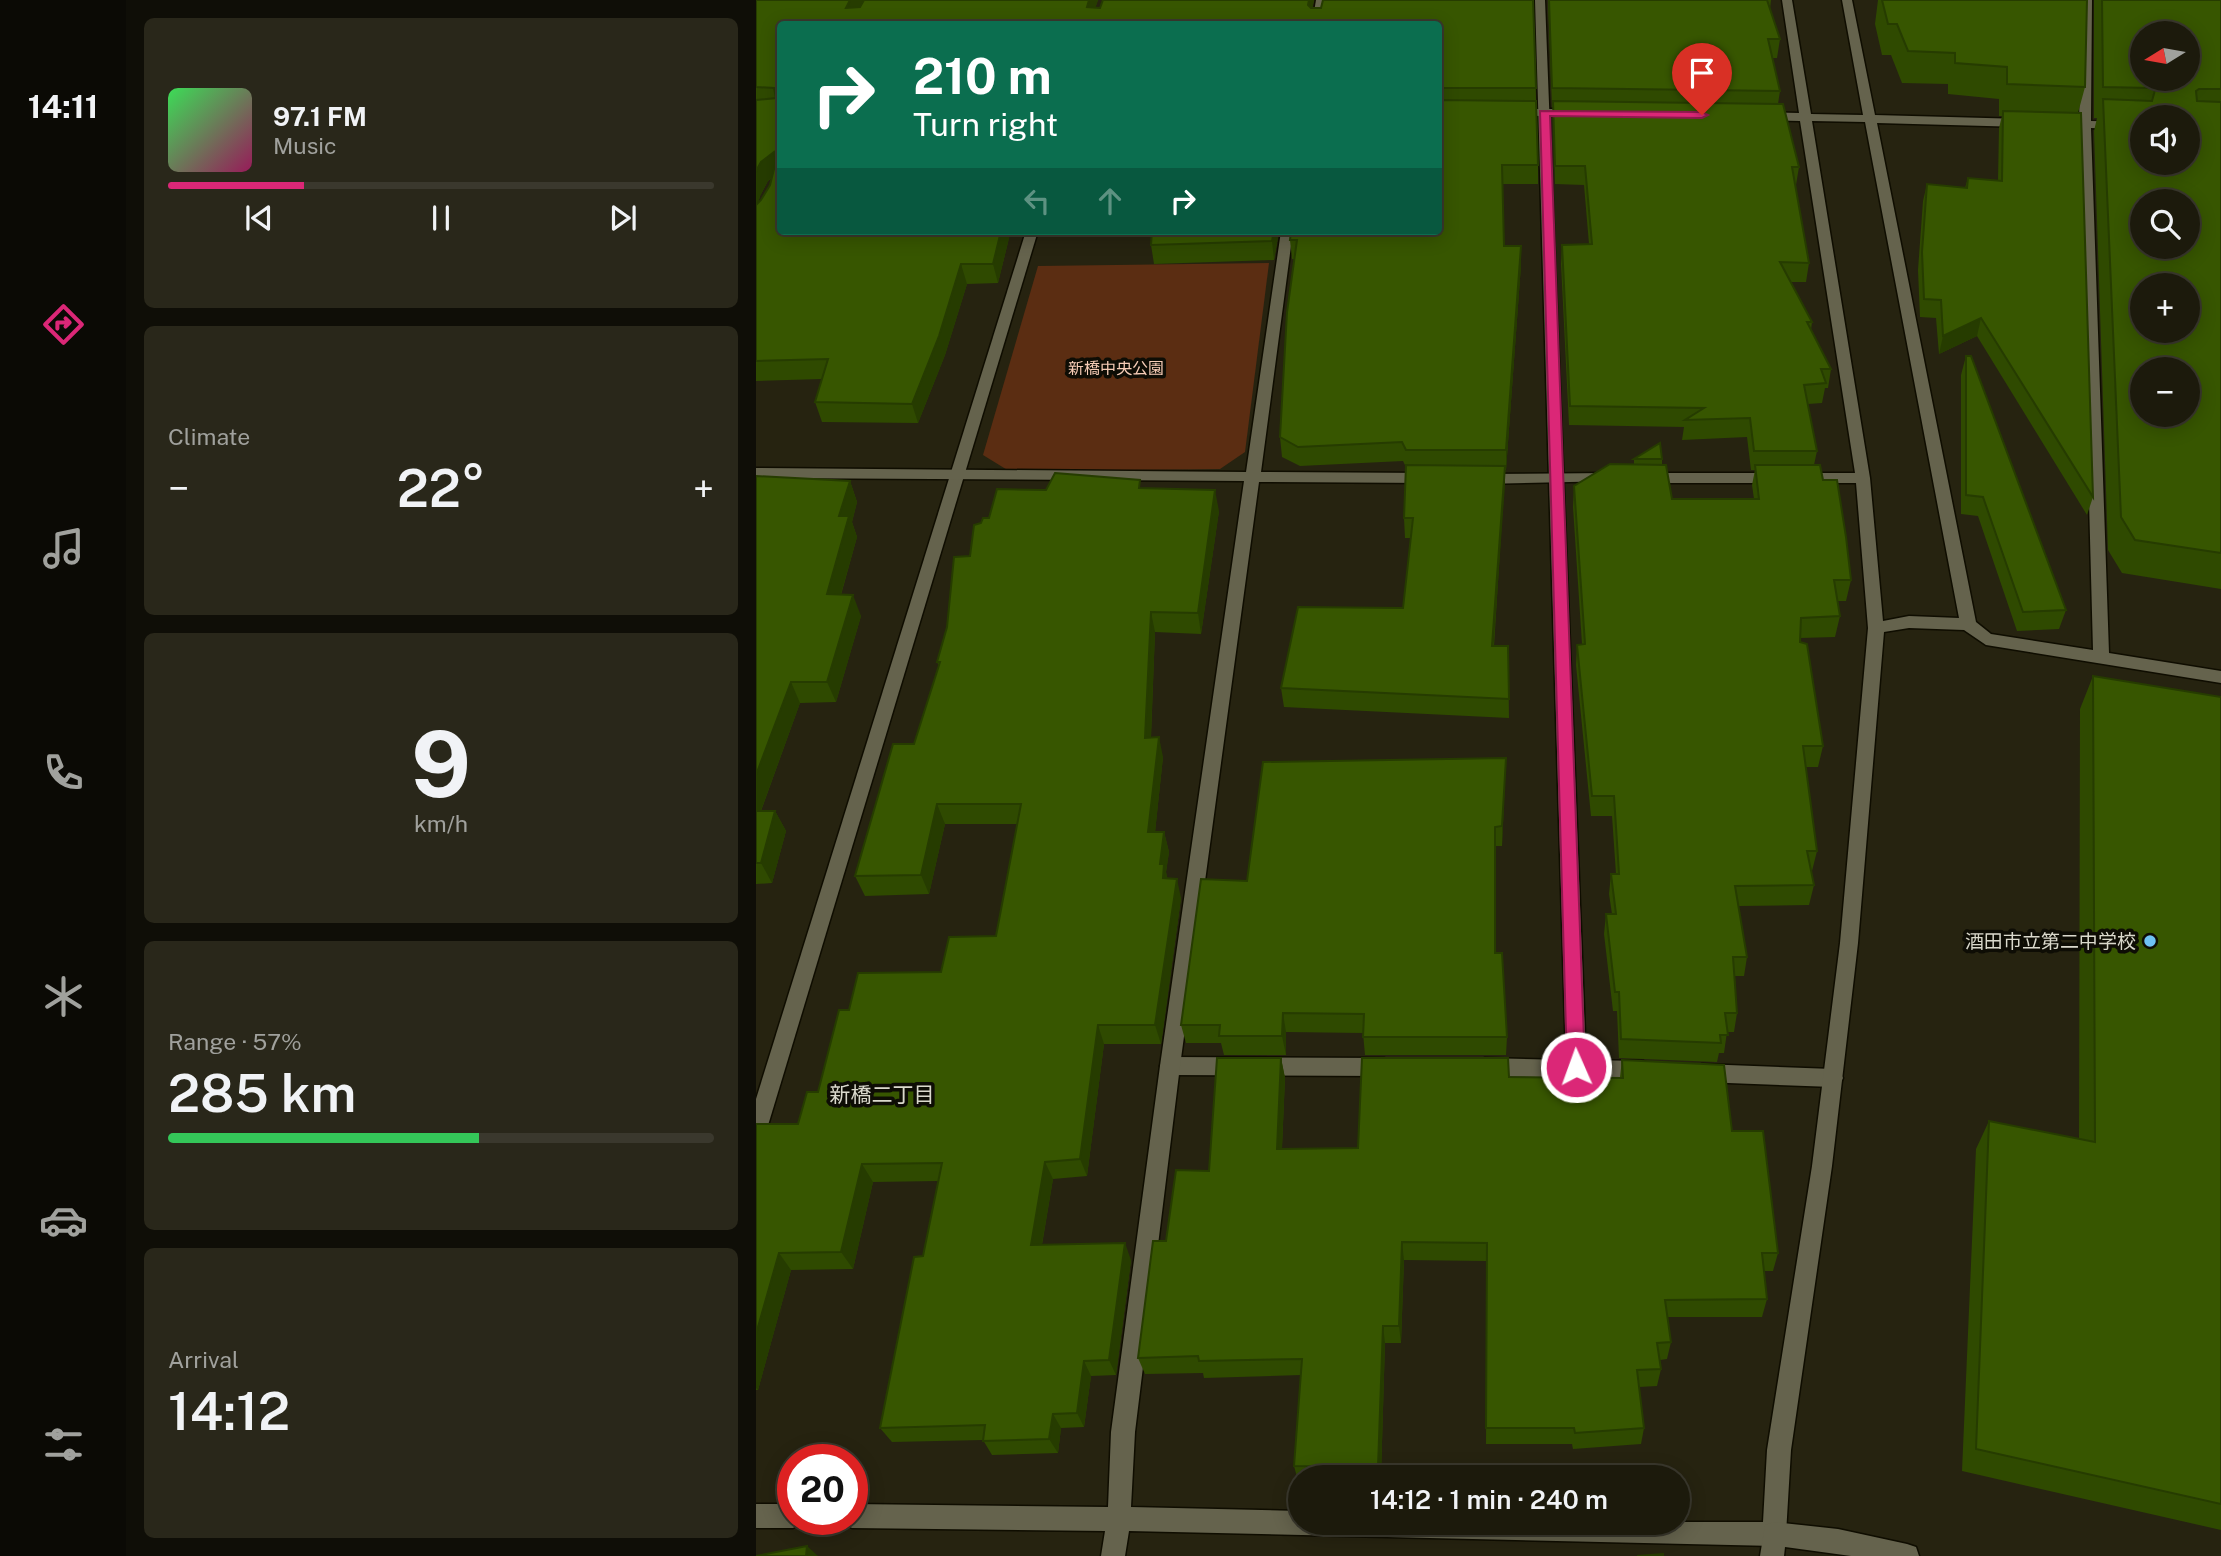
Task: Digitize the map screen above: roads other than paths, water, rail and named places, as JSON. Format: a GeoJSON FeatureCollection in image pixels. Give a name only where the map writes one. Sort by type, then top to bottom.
{"type":"FeatureCollection","features":[{"type":"Feature","properties":{"kind":"street"},"geometry":{"type":"LineString","coordinates":[[1318,21],[1321,0]]}},
{"type":"Feature","properties":{"kind":"street"},"geometry":{"type":"LineString","coordinates":[[1539,0],[1576,1067]]}},
{"type":"Feature","properties":{"kind":"street"},"geometry":{"type":"LineString","coordinates":[[1773,1545],[1779,1450],[1833,1078],[1849,943],[1876,628],[1863,478],[1808,117],[1787,0]]}},
{"type":"Feature","properties":{"kind":"street"},"geometry":{"type":"LineString","coordinates":[[1847,0],[1968,624]]}},
{"type":"Feature","properties":{"kind":"street"},"geometry":{"type":"LineString","coordinates":[[2087,0],[2085,124],[2101,656]]}},
{"type":"Feature","properties":{"kind":"street"},"geometry":{"type":"LineString","coordinates":[[1504,113],[1586,113]]}},
{"type":"Feature","properties":{"kind":"street"},"geometry":{"type":"LineString","coordinates":[[1752,116],[2031,123]]}},
{"type":"Feature","properties":{"kind":"street"},"geometry":{"type":"LineString","coordinates":[[2045,123],[2130,126]]}},
{"type":"Feature","properties":{"kind":"street"},"geometry":{"type":"LineString","coordinates":[[756,1132],[1031,235]]}},
{"type":"Feature","properties":{"kind":"street"},"geometry":{"type":"LineString","coordinates":[[1113,1556],[1119,1519],[1123,1433],[1170,1066],[1286,235]]}},
{"type":"Feature","properties":{"kind":"street"},"geometry":{"type":"LineString","coordinates":[[756,473],[1442,478]]}},
{"type":"Feature","properties":{"kind":"street"},"geometry":{"type":"LineString","coordinates":[[1469,479],[1863,478]]}},
{"type":"Feature","properties":{"kind":"street"},"geometry":{"type":"LineString","coordinates":[[1876,628],[1909,622],[1968,624],[1986,639],[2221,677]]}},
{"type":"Feature","properties":{"kind":"street"},"geometry":{"type":"LineString","coordinates":[[1170,1066],[1408,1067]]}},
{"type":"Feature","properties":{"kind":"street"},"geometry":{"type":"LineString","coordinates":[[1464,1067],[1576,1067],[1657,1071]]}},
{"type":"Feature","properties":{"kind":"street"},"geometry":{"type":"LineString","coordinates":[[1684,1072],[1833,1078]]}},
{"type":"Feature","properties":{"kind":"street"},"geometry":{"type":"LineString","coordinates":[[756,1516],[777,1516]]}},
{"type":"Feature","properties":{"kind":"street"},"geometry":{"type":"LineString","coordinates":[[868,1516],[1119,1519],[1773,1545],[1838,1541],[1907,1556]]}},
{"type":"Feature","properties":{"kind":"place","name":"酒田市立第二中学校"},"geometry":{"type":"Point","coordinates":[2150,941]}},
{"type":"Feature","properties":{"kind":"district","name":"新橋二丁目"},"geometry":{"type":"Point","coordinates":[882,1094]}},
{"type":"Feature","properties":{"kind":"park label","name":"新橋中央公園"},"geometry":{"type":"Point","coordinates":[1116,368]}}]}
